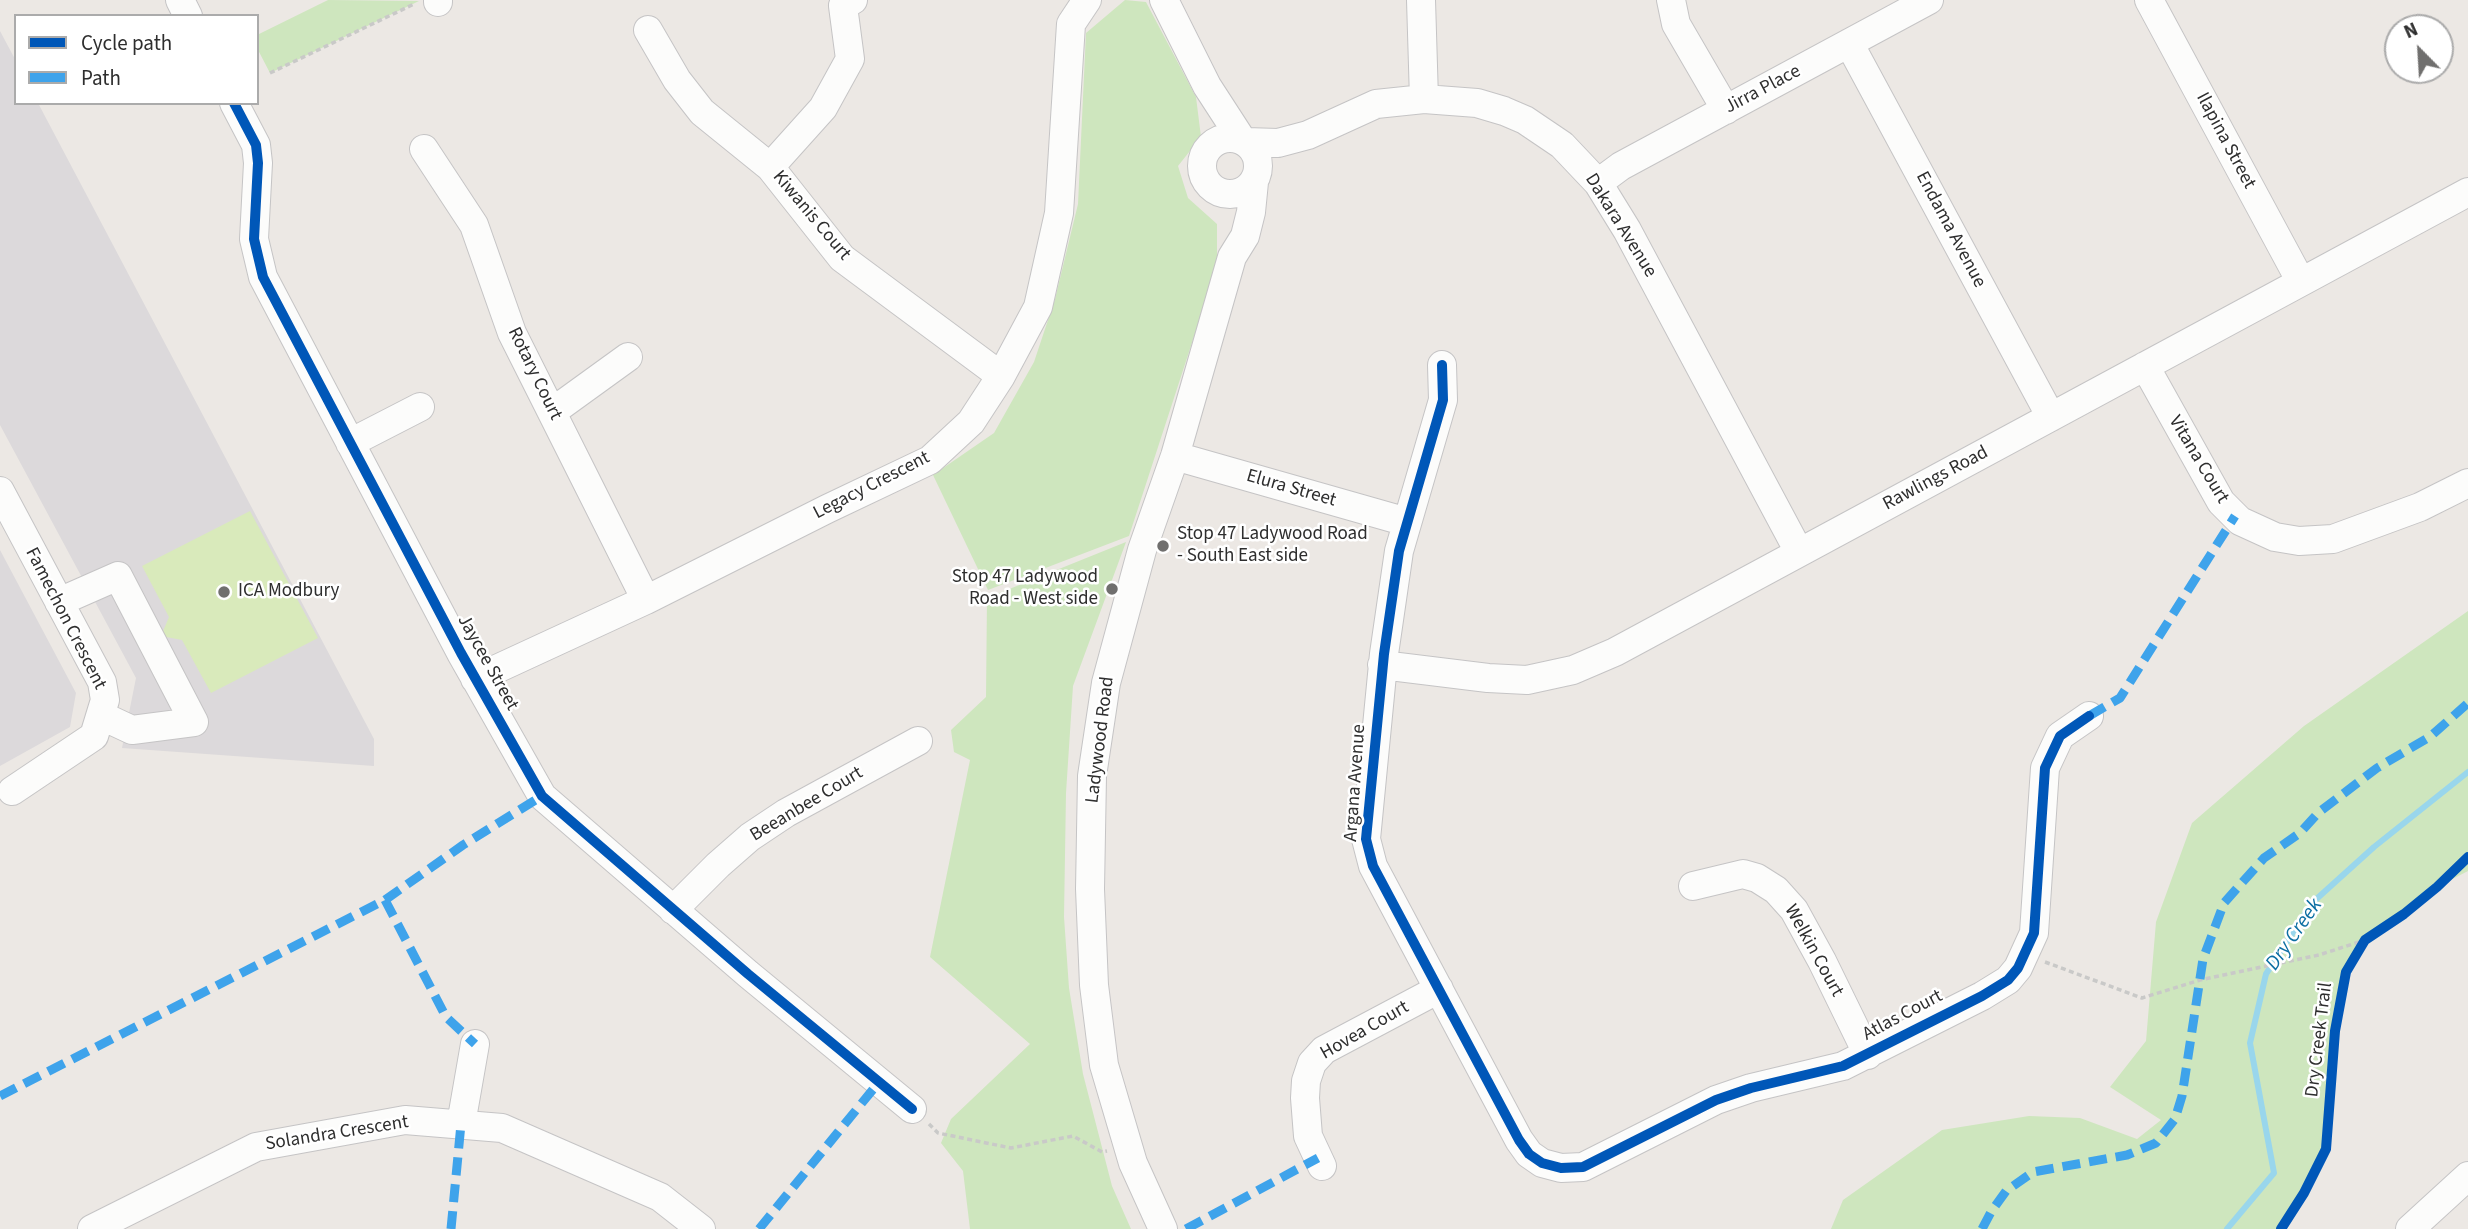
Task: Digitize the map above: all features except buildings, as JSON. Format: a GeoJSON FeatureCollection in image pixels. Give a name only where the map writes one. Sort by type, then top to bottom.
{"type":"FeatureCollection","features":[{"type":"Feature","properties":{"kind":"street"},"geometry":{"type":"LineString","coordinates":[[770,167],[823,108],[850,59],[843,6],[853,0]]}},
{"type":"Feature","properties":{"kind":"street","name":"Legacy Crescent"},"geometry":{"type":"LineString","coordinates":[[475,679],[646,600],[929,460],[971,422],[1001,376],[1038,307],[1059,213],[1071,24],[1087,0]]}},
{"type":"Feature","properties":{"kind":"street"},"geometry":{"type":"LineString","coordinates":[[1164,0],[1207,86],[1244,141],[1256,153],[1258,168],[1255,178],[1239,193],[1220,194],[1205,181],[1201,163],[1205,153],[1211,145],[1220,140],[1231,138],[1244,141]]}},
{"type":"Feature","properties":{"kind":"street"},"geometry":{"type":"LineString","coordinates":[[1421,0],[1424,99]]}},
{"type":"Feature","properties":{"kind":"street"},"geometry":{"type":"LineString","coordinates":[[1671,0],[1676,24],[1726,110]]}},
{"type":"Feature","properties":{"kind":"street","name":"Jirra Place"},"geometry":{"type":"LineString","coordinates":[[1598,183],[1621,166],[1929,0]]}},
{"type":"Feature","properties":{"kind":"street","name":"Ilapina Street"},"geometry":{"type":"LineString","coordinates":[[2149,0],[2301,282]]}},
{"type":"Feature","properties":{"kind":"street","name":"Kiwanis Court"},"geometry":{"type":"LineString","coordinates":[[648,30],[677,80],[702,112],[770,167],[842,258],[1001,376]]}},
{"type":"Feature","properties":{"kind":"street","name":"Endama Avenue"},"geometry":{"type":"LineString","coordinates":[[1849,43],[2051,417]]}},
{"type":"Feature","properties":{"kind":"street"},"geometry":{"type":"LineString","coordinates":[[1207,86],[1211,145]]}},
{"type":"Feature","properties":{"kind":"street","name":"Dakara Avenue"},"geometry":{"type":"LineString","coordinates":[[1244,141],[1278,142],[1308,135],[1376,104],[1424,99],[1477,103],[1525,120],[1562,145],[1598,183],[1627,230],[1800,552]]}},
{"type":"Feature","properties":{"kind":"street","name":"Jaycee Street"},"geometry":{"type":"LineString","coordinates":[[235,105],[256,145],[258,163],[254,239],[263,277],[475,679],[542,796],[673,910],[912,1109]]}},
{"type":"Feature","properties":{"kind":"street","name":"Dakara Avenue"},"geometry":{"type":"LineString","coordinates":[[1255,178],[1308,135]]}},
{"type":"Feature","properties":{"kind":"street","name":"Rotary Court"},"geometry":{"type":"LineString","coordinates":[[424,149],[474,225],[512,333],[646,600]]}},
{"type":"Feature","properties":{"kind":"street","name":"Ladywood Road"},"geometry":{"type":"LineString","coordinates":[[1232,257],[1245,236],[1255,178]]}},
{"type":"Feature","properties":{"kind":"street","name":"Ladywood Road"},"geometry":{"type":"LineString","coordinates":[[1163,1229],[1129,1148],[1104,1065],[1094,985],[1090,889],[1093,776],[1106,683],[1142,550],[1175,456],[1232,257],[1233,233],[1212,189]]}},
{"type":"Feature","properties":{"kind":"street","name":"Rawlings Road"},"geometry":{"type":"LineString","coordinates":[[1382,665],[1527,680],[1573,670],[1615,652],[2468,192]]}},
{"type":"Feature","properties":{"kind":"street"},"geometry":{"type":"LineString","coordinates":[[552,412],[628,357]]}},
{"type":"Feature","properties":{"kind":"street","name":"Argana Avenue"},"geometry":{"type":"LineString","coordinates":[[1442,365],[1443,400],[1399,551],[1382,665],[1366,839],[1373,866],[1519,1140],[1529,1154],[1542,1163]]}},
{"type":"Feature","properties":{"kind":"street","name":"Vitana Court"},"geometry":{"type":"LineString","coordinates":[[2145,366],[2221,502],[2240,521],[2275,537],[2299,541],[2333,539],[2420,506],[2468,483]]}},
{"type":"Feature","properties":{"kind":"street"},"geometry":{"type":"LineString","coordinates":[[350,443],[421,407]]}},
{"type":"Feature","properties":{"kind":"street","name":"Elura Street"},"geometry":{"type":"LineString","coordinates":[[1175,456],[1407,522]]}},
{"type":"Feature","properties":{"kind":"street","name":"Famechon Crescent"},"geometry":{"type":"LineString","coordinates":[[0,491],[102,682],[105,700],[94,736],[12,791]]}},
{"type":"Feature","properties":{"kind":"street"},"geometry":{"type":"LineString","coordinates":[[59,602],[118,576],[194,722],[132,730],[102,716]]}},
{"type":"Feature","properties":{"kind":"street","name":"Atlas Court"},"geometry":{"type":"LineString","coordinates":[[1542,1163],[1560,1168],[1583,1167],[1716,1100],[1751,1088],[1843,1066],[1982,996],[2008,980],[2018,968],[2034,933],[2045,768],[2060,736],[2089,716]]}},
{"type":"Feature","properties":{"kind":"street","name":"Beeanbee Court"},"geometry":{"type":"LineString","coordinates":[[673,910],[750,837],[786,813],[918,741]]}},
{"type":"Feature","properties":{"kind":"street","name":"Welkin Court"},"geometry":{"type":"LineString","coordinates":[[1693,886],[1743,874],[1758,878],[1776,890],[1794,910],[1868,1055]]}},
{"type":"Feature","properties":{"kind":"street","name":"Hovea Court"},"geometry":{"type":"LineString","coordinates":[[1322,1166],[1307,1136],[1306,1081],[1312,1063],[1324,1050],[1439,989]]}},
{"type":"Feature","properties":{"kind":"street"},"geometry":{"type":"LineString","coordinates":[[461,1125],[475,1044]]}},
{"type":"Feature","properties":{"kind":"street","name":"Solandra Crescent"},"geometry":{"type":"LineString","coordinates":[[92,1229],[256,1147],[405,1120],[502,1128],[660,1198],[701,1229]]}},
{"type":"Feature","properties":{"kind":"street"},"geometry":{"type":"LineString","coordinates":[[2410,1229],[2468,1176]]}},
{"type":"Feature","properties":{"kind":"path"},"geometry":{"type":"LineString","coordinates":[[270,73],[432,1]]}},
{"type":"Feature","properties":{"kind":"path"},"geometry":{"type":"LineString","coordinates":[[2024,955],[2142,998],[2247,969],[2298,961],[2370,937]]}},
{"type":"Feature","properties":{"kind":"path"},"geometry":{"type":"LineString","coordinates":[[2359,951],[2370,937]]}},
{"type":"Feature","properties":{"kind":"path"},"geometry":{"type":"LineString","coordinates":[[912,1109],[938,1133],[1011,1148],[1073,1136],[1102,1152],[1129,1148]]}},
{"type":"Feature","properties":{"kind":"shaded area"},"geometry":{"type":"Polygon","coordinates":[[[0,31],[14,57],[14,105],[39,105],[374,739],[374,766],[122,748],[136,678],[0,425],[0,31]]]}},
{"type":"Feature","properties":{"kind":"shaded area"},"geometry":{"type":"Polygon","coordinates":[[[0,550],[76,693],[70,727],[0,766],[0,550]]]}},
{"type":"Feature","properties":{"kind":"green space"},"geometry":{"type":"Polygon","coordinates":[[[328,0],[419,1],[270,73],[259,52],[259,34],[328,0]]]}},
{"type":"Feature","properties":{"kind":"green space"},"geometry":{"type":"Polygon","coordinates":[[[1125,0],[1146,2],[1196,97],[1201,137],[1178,166],[1188,198],[1217,224],[1217,266],[1129,536],[988,590],[933,475],[994,433],[1034,362],[1055,299],[1078,204],[1086,33],[1125,0]]]}},
{"type":"Feature","properties":{"kind":"green space","name":"ICA Modbury"},"geometry":{"type":"Polygon","coordinates":[[[250,511],[318,638],[211,693],[182,640],[161,636],[169,617],[142,566],[250,511]]]}},
{"type":"Feature","properties":{"kind":"green space"},"geometry":{"type":"Polygon","coordinates":[[[1126,542],[1073,686],[1066,793],[1064,917],[1069,988],[1083,1074],[1112,1186],[1131,1229],[970,1229],[963,1171],[941,1143],[951,1119],[1030,1044],[930,957],[970,760],[954,752],[951,730],[986,697],[987,598],[1126,542]]]}},
{"type":"Feature","properties":{"kind":"green space"},"geometry":{"type":"Polygon","coordinates":[[[2468,611],[2468,871],[2437,887],[2404,914],[2365,940],[2346,972],[2335,1031],[2326,1149],[2304,1193],[2281,1229],[1831,1229],[1843,1200],[1942,1130],[2029,1116],[2080,1118],[2137,1139],[2161,1120],[2110,1087],[2146,1041],[2156,922],[2192,823],[2304,726],[2468,611]]]}},
{"type":"Feature","properties":{"kind":"waterway","name":"Dry Creek"},"geometry":{"type":"LineString","coordinates":[[2227,1229],[2274,1173],[2250,1043],[2266,974],[2312,903],[2374,847],[2468,772]]}},
{"type":"Feature","properties":{"kind":"marked path"},"geometry":{"type":"LineString","coordinates":[[2089,716],[2120,698],[2235,516]]}},
{"type":"Feature","properties":{"kind":"marked path"},"geometry":{"type":"LineString","coordinates":[[1982,1229],[2006,1191],[2033,1172],[2127,1155],[2156,1143],[2175,1119],[2182,1096],[2203,959],[2224,903],[2264,858],[2300,833],[2318,813],[2377,768],[2431,736],[2468,703]]}},
{"type":"Feature","properties":{"kind":"marked path"},"geometry":{"type":"LineString","coordinates":[[385,900],[463,845],[542,796]]}},
{"type":"Feature","properties":{"kind":"marked path"},"geometry":{"type":"LineString","coordinates":[[0,1096],[385,900],[446,1017],[475,1044]]}},
{"type":"Feature","properties":{"kind":"marked path"},"geometry":{"type":"LineString","coordinates":[[759,1229],[879,1082]]}},
{"type":"Feature","properties":{"kind":"marked path"},"geometry":{"type":"LineString","coordinates":[[451,1229],[461,1124]]}},
{"type":"Feature","properties":{"kind":"marked path"},"geometry":{"type":"LineString","coordinates":[[1186,1229],[1318,1158]]}},
{"type":"Feature","properties":{"kind":"cycle path"},"geometry":{"type":"LineString","coordinates":[[235,105],[256,145],[258,163],[254,239],[263,277],[461,653],[542,796],[748,974],[912,1109]]}},
{"type":"Feature","properties":{"kind":"cycle path"},"geometry":{"type":"LineString","coordinates":[[1442,365],[1443,400],[1399,551],[1384,654],[1366,839],[1373,866],[1519,1140],[1529,1154],[1542,1163],[1561,1168],[1583,1167],[1716,1100],[1751,1088],[1843,1066],[1982,996],[2008,980],[2018,968],[2034,933],[2045,768],[2060,736],[2089,716]]}},
{"type":"Feature","properties":{"kind":"cycle path","name":"Dry Creek Trail"},"geometry":{"type":"LineString","coordinates":[[2281,1229],[2304,1193],[2326,1149],[2335,1031],[2346,972],[2365,940],[2404,914],[2468,857]]}},
{"type":"Feature","properties":{"kind":"place","name":"Stop 47 Ladywood Road - South East side"},"geometry":{"type":"Point","coordinates":[1163,546]}},
{"type":"Feature","properties":{"kind":"place","name":"Stop 47 Ladywood Road - West side"},"geometry":{"type":"Point","coordinates":[1112,589]}},
{"type":"Feature","properties":{"kind":"place","name":"ICA Modbury"},"geometry":{"type":"Point","coordinates":[224,592]}}]}
